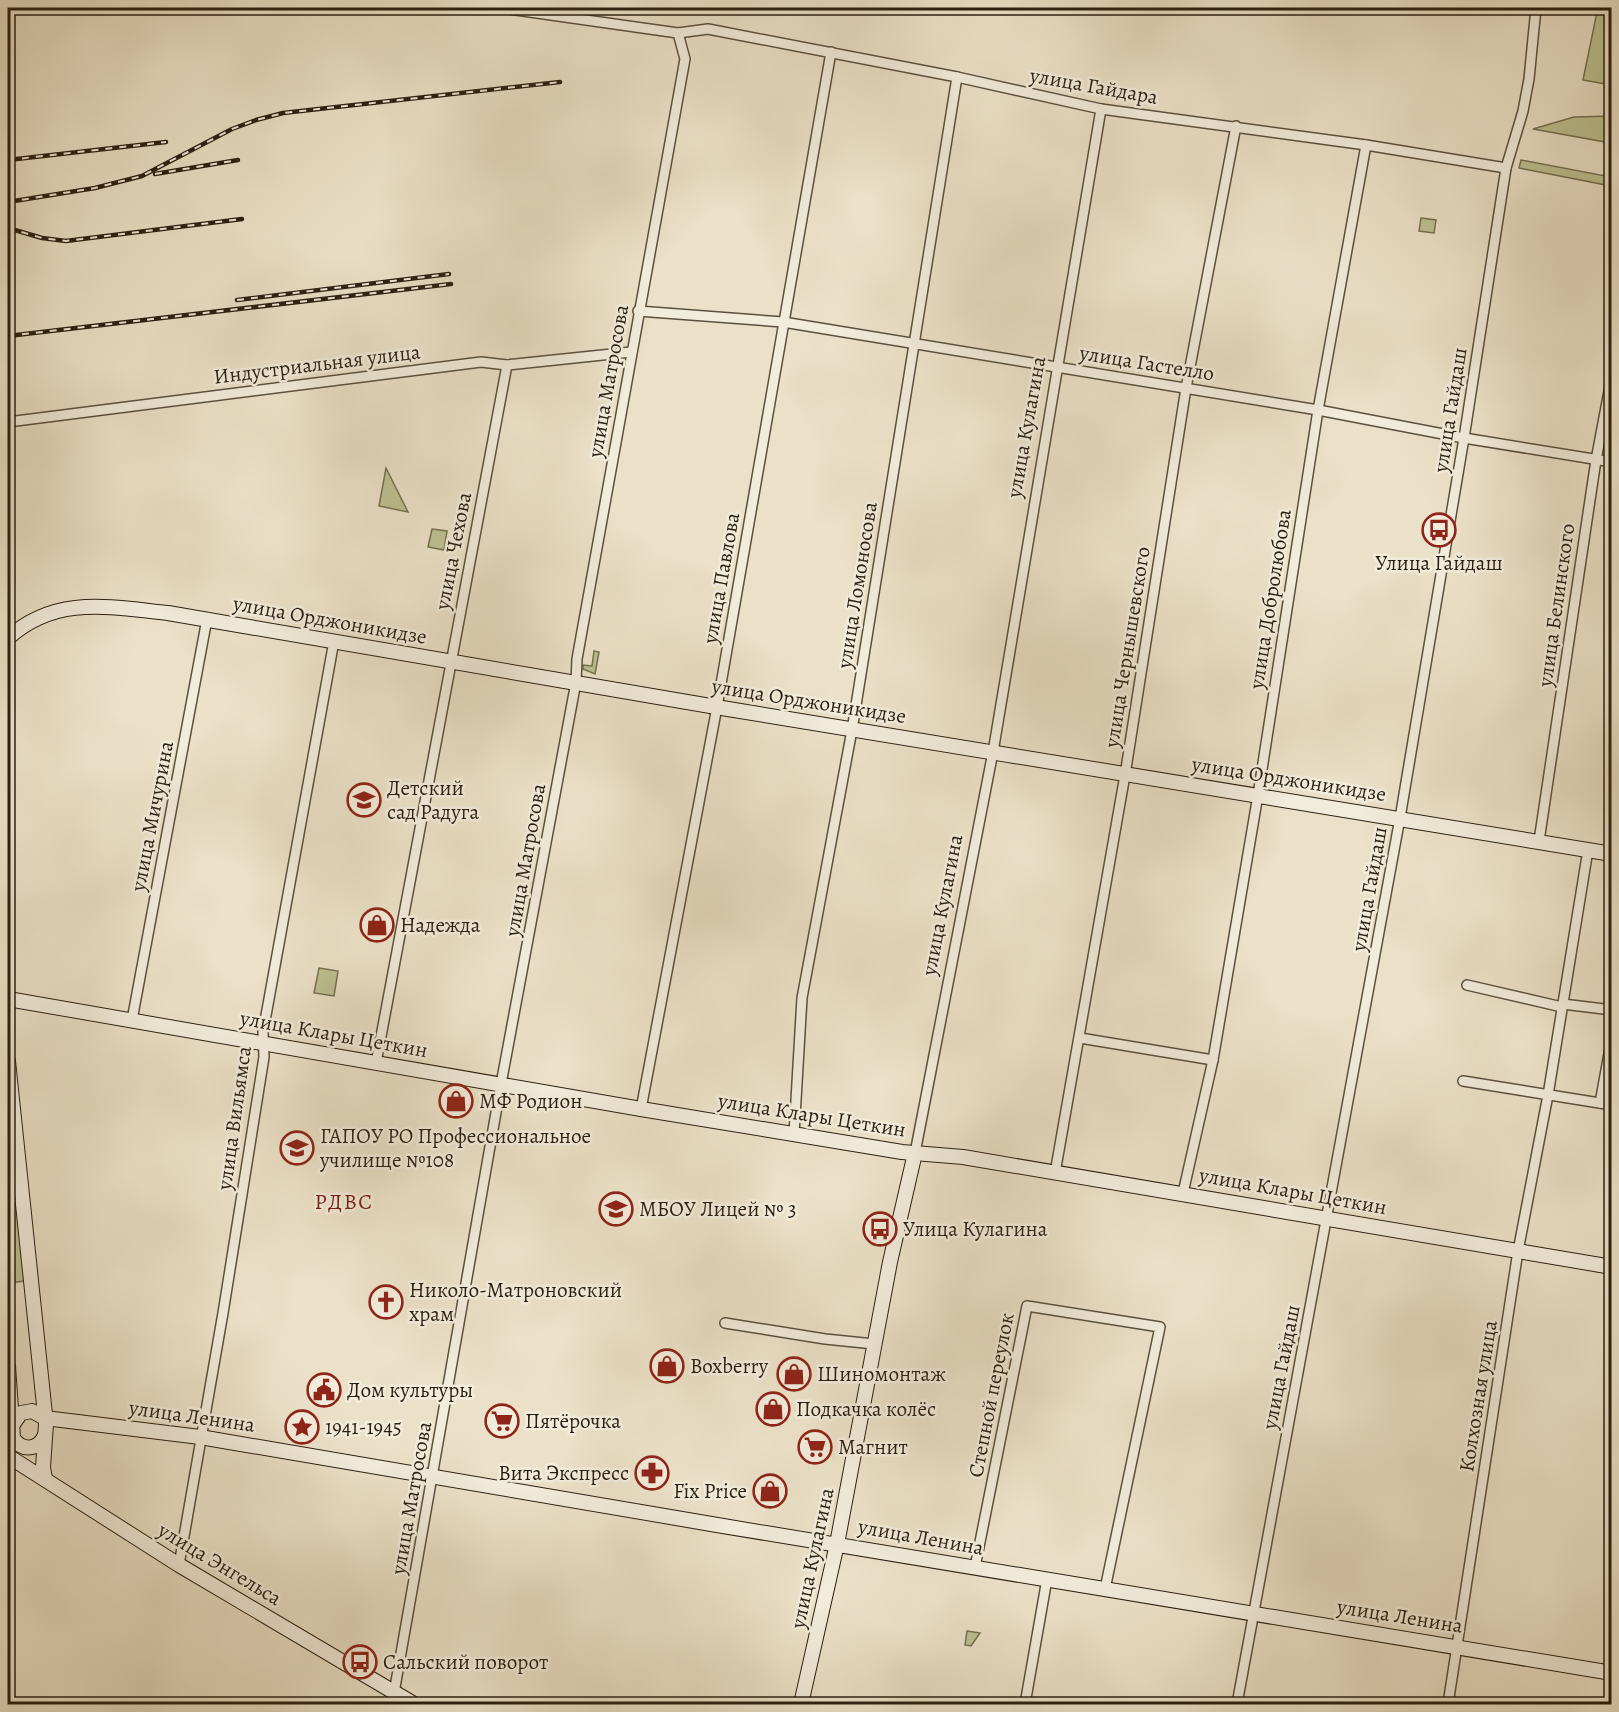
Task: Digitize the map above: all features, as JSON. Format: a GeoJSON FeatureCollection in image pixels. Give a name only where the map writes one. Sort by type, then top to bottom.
{"type":"FeatureCollection","features":[{"type":"Feature","properties":{"kind":"street"},"geometry":{"type":"LineString","coordinates":[[501,8],[678,33]]}},
{"type":"Feature","properties":{"kind":"street","name":"улица Гайдаш"},"geometry":{"type":"LineString","coordinates":[[1237,1704],[1400,818],[1464,438],[1506,168],[1523,111],[1529,79],[1536,8]]}},
{"type":"Feature","properties":{"kind":"street","name":"улица Гайдара"},"geometry":{"type":"LineString","coordinates":[[678,33],[708,29],[957,77],[1101,109],[1236,126],[1506,168]]}},
{"type":"Feature","properties":{"kind":"street","name":"улица Матросова"},"geometry":{"type":"LineString","coordinates":[[392,1699],[501,1084],[576,682],[577,659],[685,59],[678,33]]}},
{"type":"Feature","properties":{"kind":"street","name":"улица Павлова"},"geometry":{"type":"LineString","coordinates":[[641,1109],[717,707],[831,52]]}},
{"type":"Feature","properties":{"kind":"street","name":"улица Ломоносова"},"geometry":{"type":"LineString","coordinates":[[794,1134],[802,998],[852,730],[957,77]]}},
{"type":"Feature","properties":{"kind":"street","name":"улица Кулагина"},"geometry":{"type":"LineString","coordinates":[[801,1704],[837,1544],[874,1344],[915,1153],[993,752],[1101,109]]}},
{"type":"Feature","properties":{"kind":"street","name":"улица Чернышевского"},"geometry":{"type":"LineString","coordinates":[[1055,1173],[1125,775],[1186,388],[1236,126]]}},
{"type":"Feature","properties":{"kind":"street","name":"улица Добролюбова"},"geometry":{"type":"LineString","coordinates":[[1183,1193],[1214,1060],[1318,410],[1366,145]]}},
{"type":"Feature","properties":{"kind":"street","name":"улица Гастелло"},"geometry":{"type":"LineString","coordinates":[[638,311],[783,322],[1058,366],[1611,462]]}},
{"type":"Feature","properties":{"kind":"street","name":"Индустриальная улица"},"geometry":{"type":"LineString","coordinates":[[8,422],[481,362],[507,364],[631,352]]}},
{"type":"Feature","properties":{"kind":"street","name":"улица Чехова"},"geometry":{"type":"LineString","coordinates":[[376,1063],[507,364]]}},
{"type":"Feature","properties":{"kind":"street","name":"улица Белинского"},"geometry":{"type":"LineString","coordinates":[[1539,841],[1596,460],[1611,375]]}},
{"type":"Feature","properties":{"kind":"street","name":"улица Орджоникидзе"},"geometry":{"type":"LineString","coordinates":[[8,638],[34,619],[53,611],[72,607],[119,608],[207,619],[852,730],[1611,854]]}},
{"type":"Feature","properties":{"kind":"street","name":"улица Мичурина"},"geometry":{"type":"LineString","coordinates":[[132,1020],[207,619]]}},
{"type":"Feature","properties":{"kind":"street","name":"улица Вильямса"},"geometry":{"type":"LineString","coordinates":[[179,1565],[223,1313],[264,1057],[263,1032],[334,641]]}},
{"type":"Feature","properties":{"kind":"street","name":"Колхозная улица"},"geometry":{"type":"LineString","coordinates":[[1448,1704],[1518,1251],[1548,1095],[1588,850]]}},
{"type":"Feature","properties":{"kind":"street"},"geometry":{"type":"LineString","coordinates":[[1467,985],[1562,1005],[1611,1010]]}},
{"type":"Feature","properties":{"kind":"street","name":"улица Клары Цеткин"},"geometry":{"type":"LineString","coordinates":[[8,999],[641,1109],[1183,1193],[1611,1267]]}},
{"type":"Feature","properties":{"kind":"street"},"geometry":{"type":"LineString","coordinates":[[1600,1103],[1611,1037]]}},
{"type":"Feature","properties":{"kind":"street"},"geometry":{"type":"LineString","coordinates":[[1080,1038],[1214,1060]]}},
{"type":"Feature","properties":{"kind":"street"},"geometry":{"type":"LineString","coordinates":[[8,1061],[46,1425],[43,1467],[45,1479]]}},
{"type":"Feature","properties":{"kind":"street"},"geometry":{"type":"LineString","coordinates":[[1464,1081],[1611,1105]]}},
{"type":"Feature","properties":{"kind":"street","name":"Степной переулок"},"geometry":{"type":"LineString","coordinates":[[975,1567],[1027,1306],[1160,1327],[1105,1589]]}},
{"type":"Feature","properties":{"kind":"street"},"geometry":{"type":"LineString","coordinates":[[725,1323],[874,1344]]}},
{"type":"Feature","properties":{"kind":"street"},"geometry":{"type":"LineString","coordinates":[[8,1366],[11,1458]]}},
{"type":"Feature","properties":{"kind":"street"},"geometry":{"type":"LineString","coordinates":[[10,1429],[21,1413],[26,1411],[38,1413],[46,1425]]}},
{"type":"Feature","properties":{"kind":"street"},"geometry":{"type":"LineString","coordinates":[[10,1429],[16,1443],[27,1448],[39,1445],[46,1425]]}},
{"type":"Feature","properties":{"kind":"street","name":"улица Ленина"},"geometry":{"type":"LineString","coordinates":[[46,1425],[200,1437],[1611,1673]]}},
{"type":"Feature","properties":{"kind":"street","name":"улица Энгельса"},"geometry":{"type":"LineString","coordinates":[[11,1458],[392,1699],[414,1704]]}},
{"type":"Feature","properties":{"kind":"street"},"geometry":{"type":"LineString","coordinates":[[1025,1704],[1047,1579]]}},
{"type":"Feature","properties":{"kind":"green space"},"geometry":{"type":"Polygon","coordinates":[[[1597,12],[1611,14],[1611,85],[1583,80],[1597,12]]]}},
{"type":"Feature","properties":{"kind":"green space"},"geometry":{"type":"Polygon","coordinates":[[[1611,116],[1611,143],[1533,129],[1574,117],[1611,116]]]}},
{"type":"Feature","properties":{"kind":"green space"},"geometry":{"type":"Polygon","coordinates":[[[1521,160],[1611,177],[1611,186],[1519,168],[1521,160]]]}},
{"type":"Feature","properties":{"kind":"green space"},"geometry":{"type":"Polygon","coordinates":[[[1421,218],[1436,220],[1434,233],[1419,231],[1421,218]]]}},
{"type":"Feature","properties":{"kind":"green space"},"geometry":{"type":"Polygon","coordinates":[[[386,468],[408,512],[379,506],[386,468]]]}},
{"type":"Feature","properties":{"kind":"green space"},"geometry":{"type":"Polygon","coordinates":[[[432,529],[447,531],[444,550],[428,547],[432,529]]]}},
{"type":"Feature","properties":{"kind":"green space"},"geometry":{"type":"Polygon","coordinates":[[[594,651],[599,652],[595,674],[583,669],[583,665],[592,666],[594,651]]]}},
{"type":"Feature","properties":{"kind":"green space"},"geometry":{"type":"Polygon","coordinates":[[[319,968],[338,971],[334,996],[314,993],[319,968]]]}},
{"type":"Feature","properties":{"kind":"green space"},"geometry":{"type":"Polygon","coordinates":[[[8,1099],[25,1281],[8,1283],[8,1099]]]}},
{"type":"Feature","properties":{"kind":"green space"},"geometry":{"type":"Polygon","coordinates":[[[967,1631],[980,1633],[971,1646],[965,1645],[967,1631]]]}},
{"type":"Feature","properties":{"kind":"railway"},"geometry":{"type":"LineString","coordinates":[[8,202],[95,188],[142,176],[232,129],[283,113],[560,82]]}},
{"type":"Feature","properties":{"kind":"railway"},"geometry":{"type":"LineString","coordinates":[[8,160],[166,142]]}},
{"type":"Feature","properties":{"kind":"railway"},"geometry":{"type":"LineString","coordinates":[[155,174],[238,160]]}},
{"type":"Feature","properties":{"kind":"railway"},"geometry":{"type":"LineString","coordinates":[[8,228],[42,238],[66,241],[242,219]]}},
{"type":"Feature","properties":{"kind":"railway"},"geometry":{"type":"LineString","coordinates":[[237,300],[449,274]]}},
{"type":"Feature","properties":{"kind":"railway"},"geometry":{"type":"LineString","coordinates":[[8,336],[451,284]]}},
{"type":"Feature","properties":{"kind":"place","name":"Улица Гайдаш"},"geometry":{"type":"Point","coordinates":[1439,530]}},
{"type":"Feature","properties":{"kind":"place","name":"Детский сад Радуга"},"geometry":{"type":"Point","coordinates":[364,800]}},
{"type":"Feature","properties":{"kind":"place","name":"Надежда"},"geometry":{"type":"Point","coordinates":[377,925]}},
{"type":"Feature","properties":{"kind":"place","name":"МФ Родион"},"geometry":{"type":"Point","coordinates":[456,1101]}},
{"type":"Feature","properties":{"kind":"place","name":"ГАПОУ РО Профессиональное училище №108"},"geometry":{"type":"Point","coordinates":[297,1148]}},
{"type":"Feature","properties":{"kind":"place","name":"МБОУ Лицей № 3"},"geometry":{"type":"Point","coordinates":[616,1209]}},
{"type":"Feature","properties":{"kind":"place","name":"Улица Кулагина"},"geometry":{"type":"Point","coordinates":[880,1229]}},
{"type":"Feature","properties":{"kind":"place","name":"Николо-Матроновский храм"},"geometry":{"type":"Point","coordinates":[386,1302]}},
{"type":"Feature","properties":{"kind":"place","name":"Boxberry"},"geometry":{"type":"Point","coordinates":[667,1366]}},
{"type":"Feature","properties":{"kind":"place","name":"Шиномонтаж"},"geometry":{"type":"Point","coordinates":[794,1374]}},
{"type":"Feature","properties":{"kind":"place","name":"Дом культуры"},"geometry":{"type":"Point","coordinates":[324,1390]}},
{"type":"Feature","properties":{"kind":"place","name":"Подкачка колёс"},"geometry":{"type":"Point","coordinates":[773,1409]}},
{"type":"Feature","properties":{"kind":"place","name":"Пятёрочка"},"geometry":{"type":"Point","coordinates":[502,1421]}},
{"type":"Feature","properties":{"kind":"place","name":"1941-1945"},"geometry":{"type":"Point","coordinates":[302,1427]}},
{"type":"Feature","properties":{"kind":"place","name":"Магнит"},"geometry":{"type":"Point","coordinates":[815,1447]}},
{"type":"Feature","properties":{"kind":"place","name":"Вита Экспресс"},"geometry":{"type":"Point","coordinates":[652,1473]}},
{"type":"Feature","properties":{"kind":"place","name":"Fix Price"},"geometry":{"type":"Point","coordinates":[770,1491]}},
{"type":"Feature","properties":{"kind":"place","name":"Сальский поворот"},"geometry":{"type":"Point","coordinates":[360,1662]}},
{"type":"Feature","properties":{"kind":"district","name":"РДВС"},"geometry":{"type":"Point","coordinates":[344,1201]}}]}
